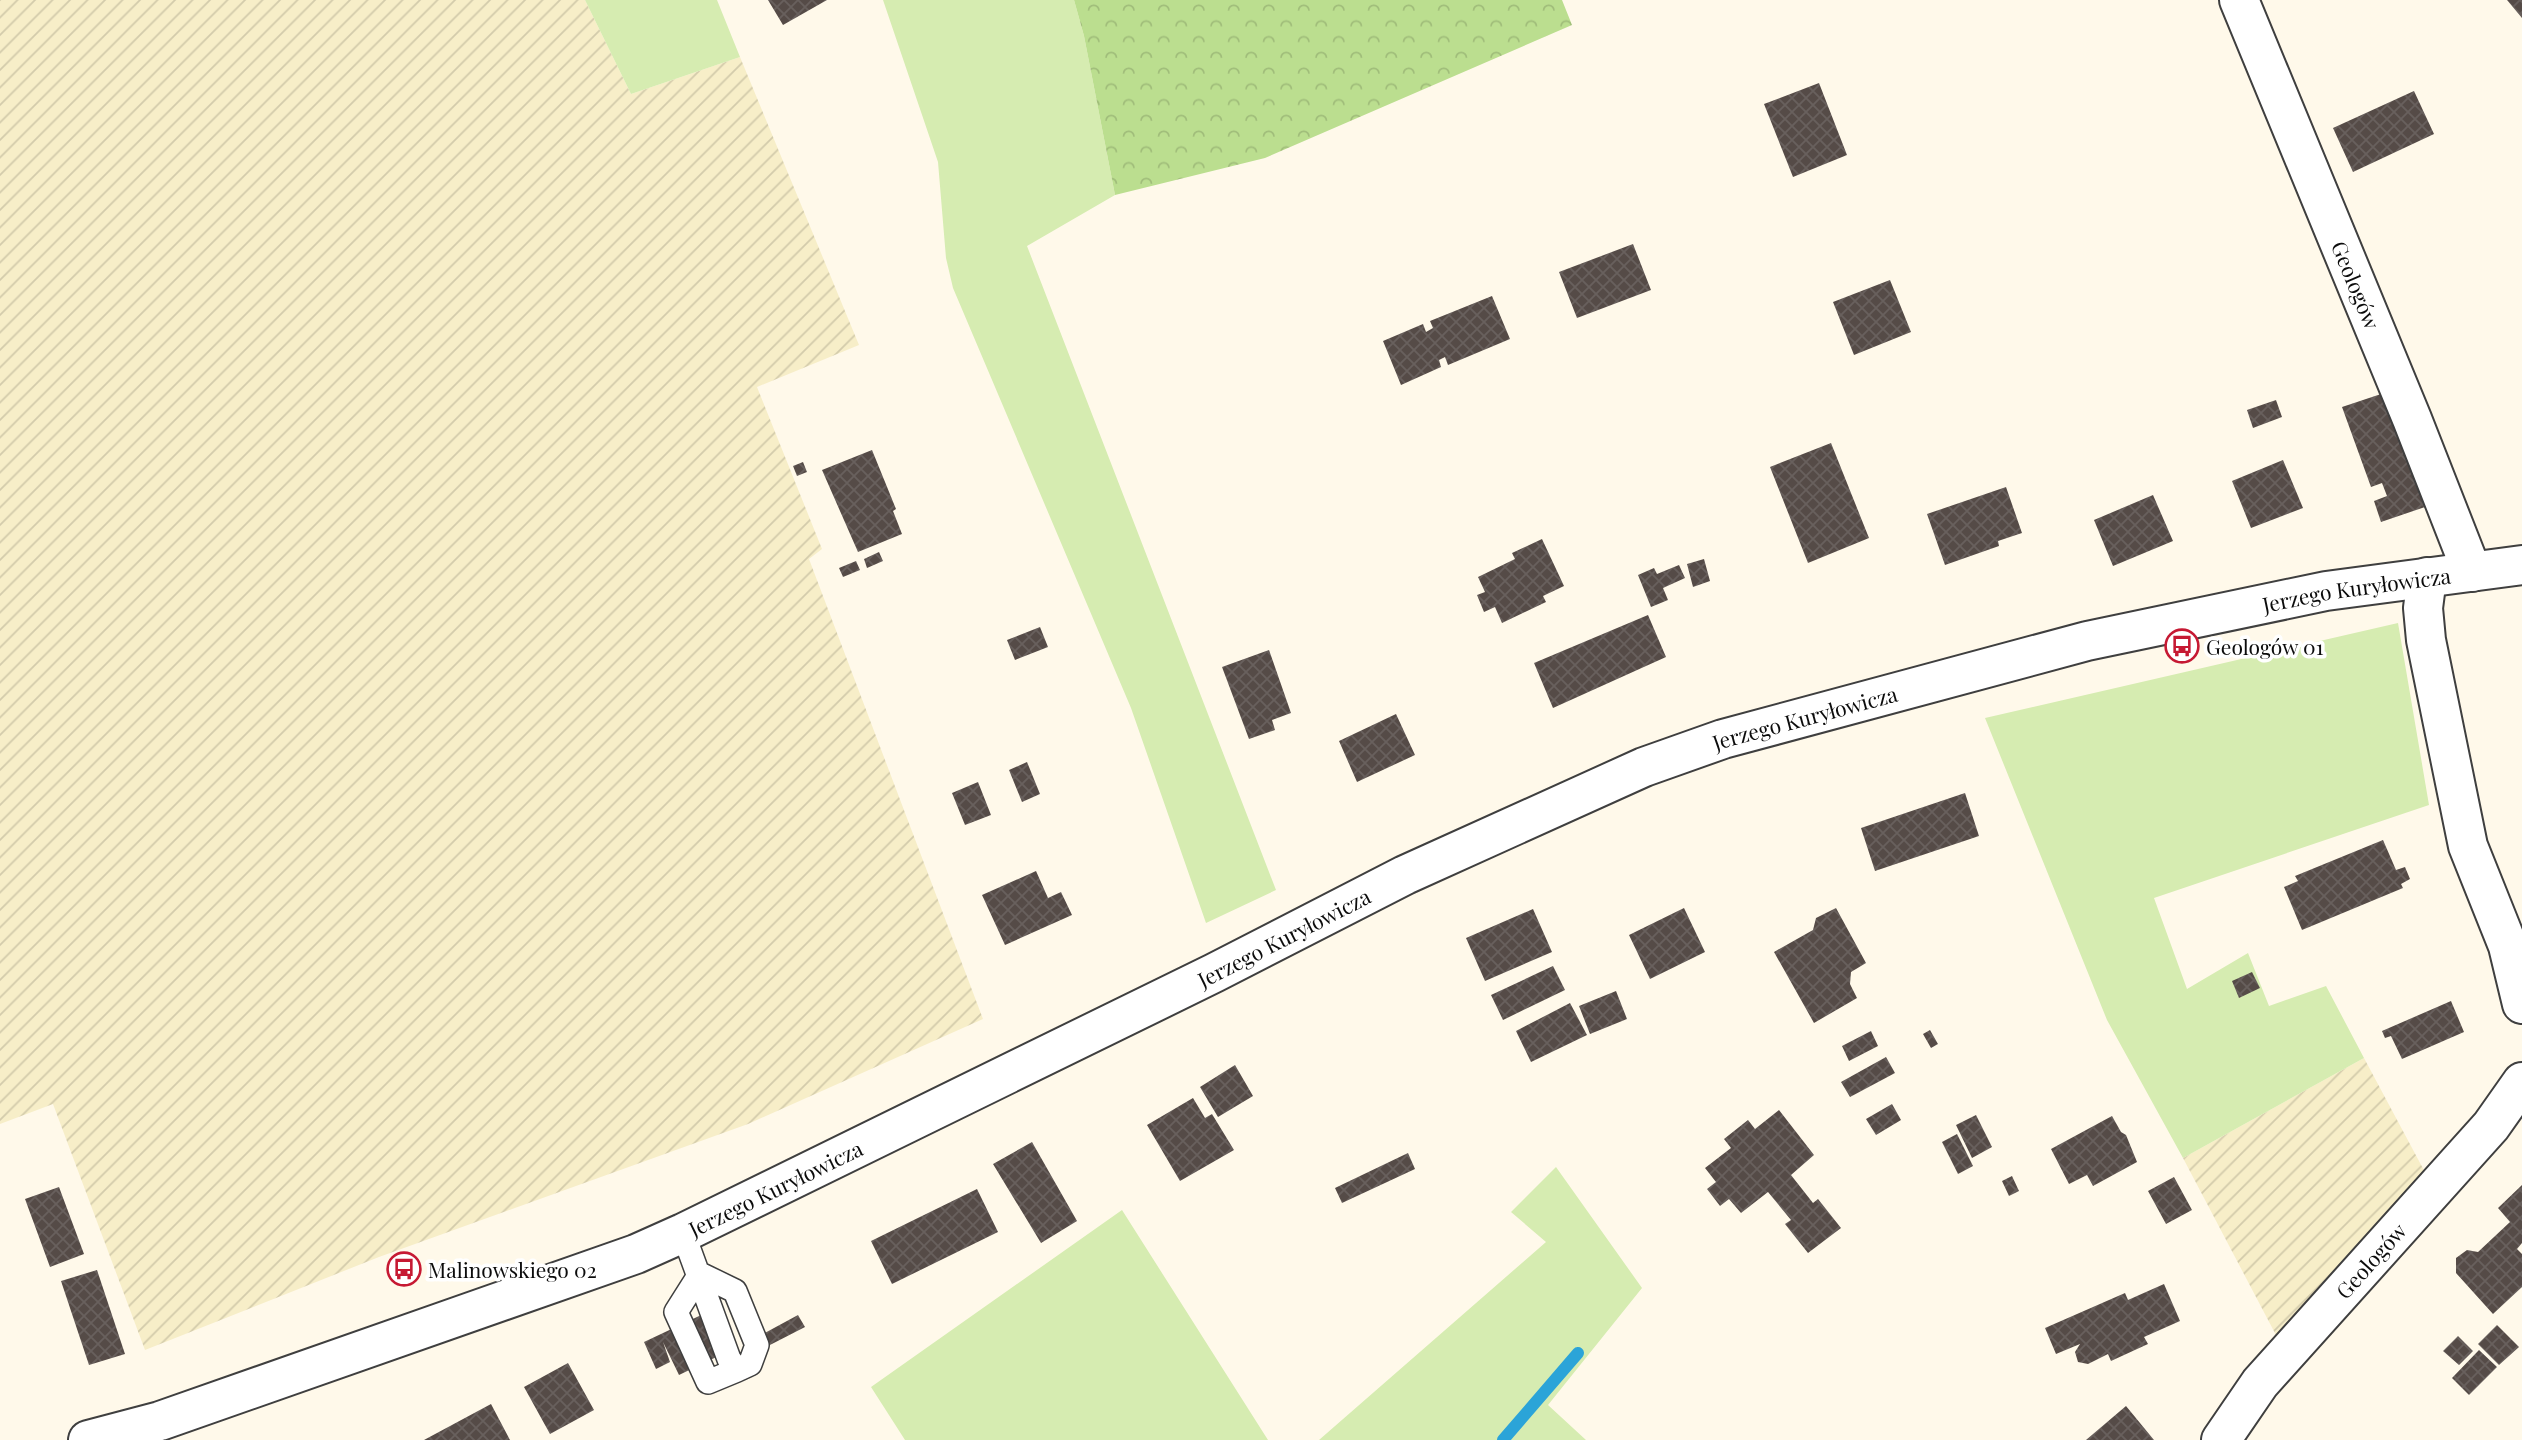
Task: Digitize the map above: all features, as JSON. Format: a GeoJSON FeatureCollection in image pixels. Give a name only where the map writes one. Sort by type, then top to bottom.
{"type":"FeatureCollection","features":[{"type":"Feature","properties":{"kind":"street","name":"Geologów"},"geometry":{"type":"LineString","coordinates":[[2239,0],[2413,419],[2472,572]]}},
{"type":"Feature","properties":{"kind":"street","name":"Jerzego Kuryłowicza"},"geometry":{"type":"LineString","coordinates":[[88,1440],[160,1421],[636,1254],[1214,973],[1405,875],[1644,767],[1723,739],[2087,641],[2326,591],[2522,565]]}},
{"type":"Feature","properties":{"kind":"street"},"geometry":{"type":"LineString","coordinates":[[2427,577],[2423,608],[2426,640],[2468,846],[2508,946],[2522,1004]]}},
{"type":"Feature","properties":{"kind":"street","name":"Geologów"},"geometry":{"type":"LineString","coordinates":[[2221,1440],[2259,1383],[2491,1126],[2522,1082]]}},
{"type":"Feature","properties":{"kind":"lane"},"geometry":{"type":"LineString","coordinates":[[683,1233],[700,1275],[712,1318],[729,1359],[737,1370]]}},
{"type":"Feature","properties":{"kind":"lane"},"geometry":{"type":"LineString","coordinates":[[700,1275],[735,1291],[757,1345],[750,1364],[708,1382],[676,1312],[700,1275]]}},
{"type":"Feature","properties":{"kind":"shaded area"},"geometry":{"type":"Polygon","coordinates":[[[0,0],[585,0],[631,94],[740,57],[859,345],[757,387],[822,549],[809,559],[983,1019],[748,1124],[379,1257],[145,1350],[53,1104],[0,1124],[0,0]]]}},
{"type":"Feature","properties":{"kind":"shaded area"},"geometry":{"type":"Polygon","coordinates":[[[2364,1058],[2427,1176],[2334,1271],[2277,1337],[2183,1158],[2364,1058]]]}},
{"type":"Feature","properties":{"kind":"green space"},"geometry":{"type":"Polygon","coordinates":[[[585,0],[717,0],[740,57],[631,94],[585,0]]]}},
{"type":"Feature","properties":{"kind":"green space"},"geometry":{"type":"Polygon","coordinates":[[[883,0],[1074,0],[1084,36],[1115,195],[1027,246],[1276,890],[1206,923],[1131,708],[953,288],[946,258],[938,162],[883,0]]]}},
{"type":"Feature","properties":{"kind":"green space"},"geometry":{"type":"Polygon","coordinates":[[[1074,0],[1562,0],[1572,25],[1265,158],[1115,195],[1084,36],[1074,0]]]}},
{"type":"Feature","properties":{"kind":"green space"},"geometry":{"type":"Polygon","coordinates":[[[2398,623],[2429,805],[2154,898],[2187,989],[2248,953],[2269,1006],[2326,986],[2364,1058],[2183,1158],[2107,1020],[1985,718],[2398,623]]]}},
{"type":"Feature","properties":{"kind":"green space"},"geometry":{"type":"Polygon","coordinates":[[[1556,1167],[1642,1288],[1548,1405],[1586,1440],[1319,1440],[1546,1242],[1511,1212],[1556,1167]]]}},
{"type":"Feature","properties":{"kind":"green space"},"geometry":{"type":"Polygon","coordinates":[[[1122,1210],[1268,1440],[905,1440],[871,1387],[1122,1210]]]}},
{"type":"Feature","properties":{"kind":"building"},"geometry":{"type":"Polygon","coordinates":[[[768,0],[827,0],[783,25],[768,0]]]}},
{"type":"Feature","properties":{"kind":"building"},"geometry":{"type":"Polygon","coordinates":[[[2507,0],[2522,0],[2522,18],[2507,0]]]}},
{"type":"Feature","properties":{"kind":"building"},"geometry":{"type":"Polygon","coordinates":[[[1819,83],[1847,155],[1793,177],[1764,104],[1819,83]]]}},
{"type":"Feature","properties":{"kind":"building"},"geometry":{"type":"Polygon","coordinates":[[[2414,91],[2434,134],[2353,172],[2333,128],[2414,91]]]}},
{"type":"Feature","properties":{"kind":"building"},"geometry":{"type":"Polygon","coordinates":[[[1633,244],[1651,290],[1577,318],[1559,272],[1633,244]]]}},
{"type":"Feature","properties":{"kind":"building"},"geometry":{"type":"Polygon","coordinates":[[[1890,280],[1911,332],[1854,355],[1833,302],[1890,280]]]}},
{"type":"Feature","properties":{"kind":"building"},"geometry":{"type":"Polygon","coordinates":[[[1492,296],[1510,339],[1448,365],[1445,357],[1439,360],[1441,367],[1401,385],[1383,341],[1423,324],[1426,332],[1433,328],[1430,321],[1492,296]]]}},
{"type":"Feature","properties":{"kind":"building"},"geometry":{"type":"Polygon","coordinates":[[[2387,392],[2425,507],[2381,522],[2374,501],[2387,496],[2382,483],[2371,487],[2342,407],[2387,392]]]}},
{"type":"Feature","properties":{"kind":"building"},"geometry":{"type":"Polygon","coordinates":[[[2276,400],[2282,417],[2253,428],[2247,410],[2276,400]]]}},
{"type":"Feature","properties":{"kind":"building"},"geometry":{"type":"Polygon","coordinates":[[[1831,443],[1869,538],[1808,563],[1770,467],[1831,443]]]}},
{"type":"Feature","properties":{"kind":"building"},"geometry":{"type":"Polygon","coordinates":[[[872,450],[896,509],[893,511],[902,534],[858,552],[822,470],[872,450]]]}},
{"type":"Feature","properties":{"kind":"building"},"geometry":{"type":"Polygon","coordinates":[[[2283,460],[2303,508],[2251,528],[2232,481],[2283,460]]]}},
{"type":"Feature","properties":{"kind":"building"},"geometry":{"type":"Polygon","coordinates":[[[803,462],[807,472],[797,476],[793,466],[803,462]]]}},
{"type":"Feature","properties":{"kind":"building"},"geometry":{"type":"Polygon","coordinates":[[[2006,487],[2022,533],[1998,541],[1999,546],[1945,565],[1927,514],[2006,487]]]}},
{"type":"Feature","properties":{"kind":"building"},"geometry":{"type":"Polygon","coordinates":[[[2153,495],[2173,541],[2113,566],[2094,520],[2153,495]]]}},
{"type":"Feature","properties":{"kind":"building"},"geometry":{"type":"Polygon","coordinates":[[[1542,539],[1564,586],[1543,596],[1546,602],[1502,623],[1495,607],[1484,612],[1477,595],[1485,592],[1478,577],[1515,559],[1512,553],[1542,539]]]}},
{"type":"Feature","properties":{"kind":"building"},"geometry":{"type":"Polygon","coordinates":[[[879,552],[883,561],[867,568],[864,559],[879,552]]]}},
{"type":"Feature","properties":{"kind":"building"},"geometry":{"type":"Polygon","coordinates":[[[1704,559],[1710,581],[1693,587],[1687,564],[1704,559]]]}},
{"type":"Feature","properties":{"kind":"building"},"geometry":{"type":"Polygon","coordinates":[[[856,561],[860,570],[843,577],[839,568],[856,561]]]}},
{"type":"Feature","properties":{"kind":"building"},"geometry":{"type":"Polygon","coordinates":[[[1679,565],[1685,578],[1663,588],[1668,600],[1651,607],[1638,575],[1654,568],[1657,574],[1679,565]]]}},
{"type":"Feature","properties":{"kind":"building"},"geometry":{"type":"Polygon","coordinates":[[[1648,615],[1666,657],[1553,708],[1534,663],[1648,615]]]}},
{"type":"Feature","properties":{"kind":"building"},"geometry":{"type":"Polygon","coordinates":[[[1040,627],[1048,647],[1015,660],[1007,640],[1040,627]]]}},
{"type":"Feature","properties":{"kind":"building"},"geometry":{"type":"Polygon","coordinates":[[[1269,650],[1291,713],[1272,720],[1275,730],[1249,739],[1222,667],[1269,650]]]}},
{"type":"Feature","properties":{"kind":"building"},"geometry":{"type":"Polygon","coordinates":[[[1396,714],[1415,755],[1357,782],[1339,741],[1396,714]]]}},
{"type":"Feature","properties":{"kind":"building"},"geometry":{"type":"Polygon","coordinates":[[[1027,762],[1040,794],[1022,802],[1009,770],[1027,762]]]}},
{"type":"Feature","properties":{"kind":"building"},"geometry":{"type":"Polygon","coordinates":[[[978,782],[991,815],[965,825],[952,793],[978,782]]]}},
{"type":"Feature","properties":{"kind":"building"},"geometry":{"type":"Polygon","coordinates":[[[1965,793],[1979,836],[1875,871],[1861,828],[1965,793]]]}},
{"type":"Feature","properties":{"kind":"building"},"geometry":{"type":"Polygon","coordinates":[[[2383,840],[2396,870],[2405,867],[2410,879],[2401,884],[2403,888],[2302,930],[2284,887],[2298,881],[2295,876],[2383,840]]]}},
{"type":"Feature","properties":{"kind":"building"},"geometry":{"type":"Polygon","coordinates":[[[1036,871],[1048,898],[1061,892],[1072,915],[1005,945],[982,895],[1036,871]]]}},
{"type":"Feature","properties":{"kind":"building"},"geometry":{"type":"Polygon","coordinates":[[[1684,908],[1705,952],[1650,979],[1629,935],[1684,908]]]}},
{"type":"Feature","properties":{"kind":"building"},"geometry":{"type":"Polygon","coordinates":[[[1836,908],[1866,963],[1851,972],[1850,984],[1857,998],[1814,1023],[1774,952],[1813,930],[1816,918],[1836,908]]]}},
{"type":"Feature","properties":{"kind":"building"},"geometry":{"type":"Polygon","coordinates":[[[1533,909],[1552,952],[1485,981],[1466,938],[1533,909]]]}},
{"type":"Feature","properties":{"kind":"building"},"geometry":{"type":"Polygon","coordinates":[[[1553,966],[1565,990],[1503,1020],[1491,995],[1553,966]]]}},
{"type":"Feature","properties":{"kind":"building"},"geometry":{"type":"Polygon","coordinates":[[[2252,972],[2260,988],[2239,998],[2232,981],[2252,972]]]}},
{"type":"Feature","properties":{"kind":"building"},"geometry":{"type":"Polygon","coordinates":[[[1616,991],[1627,1019],[1590,1034],[1579,1006],[1616,991]]]}},
{"type":"Feature","properties":{"kind":"building"},"geometry":{"type":"Polygon","coordinates":[[[2451,1001],[2464,1032],[2402,1059],[2391,1036],[2385,1038],[2382,1031],[2451,1001]]]}},
{"type":"Feature","properties":{"kind":"building"},"geometry":{"type":"Polygon","coordinates":[[[1570,1003],[1587,1035],[1531,1062],[1516,1031],[1570,1003]]]}},
{"type":"Feature","properties":{"kind":"building"},"geometry":{"type":"Polygon","coordinates":[[[1930,1030],[1938,1044],[1931,1048],[1923,1034],[1930,1030]]]}},
{"type":"Feature","properties":{"kind":"building"},"geometry":{"type":"Polygon","coordinates":[[[1871,1031],[1878,1046],[1849,1061],[1842,1046],[1871,1031]]]}},
{"type":"Feature","properties":{"kind":"building"},"geometry":{"type":"Polygon","coordinates":[[[1886,1057],[1895,1073],[1850,1097],[1841,1082],[1886,1057]]]}},
{"type":"Feature","properties":{"kind":"building"},"geometry":{"type":"Polygon","coordinates":[[[1235,1065],[1253,1096],[1218,1117],[1200,1087],[1235,1065]]]}},
{"type":"Feature","properties":{"kind":"building"},"geometry":{"type":"Polygon","coordinates":[[[1193,1098],[1205,1118],[1212,1114],[1234,1150],[1180,1181],[1147,1125],[1193,1098]]]}},
{"type":"Feature","properties":{"kind":"building"},"geometry":{"type":"Polygon","coordinates":[[[1892,1104],[1901,1120],[1876,1135],[1866,1119],[1892,1104]]]}},
{"type":"Feature","properties":{"kind":"building"},"geometry":{"type":"Polygon","coordinates":[[[1779,1110],[1814,1155],[1791,1175],[1813,1203],[1818,1199],[1841,1228],[1808,1253],[1785,1224],[1791,1220],[1768,1192],[1741,1213],[1729,1199],[1720,1206],[1707,1189],[1716,1182],[1705,1168],[1731,1148],[1724,1139],[1748,1120],[1755,1129],[1779,1110]]]}},
{"type":"Feature","properties":{"kind":"building"},"geometry":{"type":"Polygon","coordinates":[[[1976,1115],[1992,1147],[1972,1158],[1956,1125],[1976,1115]]]}},
{"type":"Feature","properties":{"kind":"building"},"geometry":{"type":"Polygon","coordinates":[[[2112,1116],[2121,1132],[2126,1135],[2137,1162],[2093,1186],[2087,1175],[2069,1184],[2051,1149],[2112,1116]]]}},
{"type":"Feature","properties":{"kind":"building"},"geometry":{"type":"Polygon","coordinates":[[[1957,1134],[1973,1166],[1958,1174],[1942,1142],[1957,1134]]]}},
{"type":"Feature","properties":{"kind":"building"},"geometry":{"type":"Polygon","coordinates":[[[1032,1142],[1077,1221],[1041,1243],[993,1164],[1032,1142]]]}},
{"type":"Feature","properties":{"kind":"building"},"geometry":{"type":"Polygon","coordinates":[[[1408,1153],[1415,1169],[1342,1203],[1335,1188],[1408,1153]]]}},
{"type":"Feature","properties":{"kind":"building"},"geometry":{"type":"Polygon","coordinates":[[[2012,1176],[2019,1191],[2009,1196],[2002,1181],[2012,1176]]]}},
{"type":"Feature","properties":{"kind":"building"},"geometry":{"type":"Polygon","coordinates":[[[2174,1177],[2192,1210],[2166,1224],[2148,1191],[2174,1177]]]}},
{"type":"Feature","properties":{"kind":"building"},"geometry":{"type":"Polygon","coordinates":[[[2522,1185],[2522,1243],[2517,1249],[2522,1254],[2522,1287],[2493,1314],[2456,1273],[2456,1258],[2467,1250],[2478,1252],[2510,1222],[2498,1208],[2522,1185]]]}},
{"type":"Feature","properties":{"kind":"building"},"geometry":{"type":"Polygon","coordinates":[[[59,1187],[84,1254],[50,1267],[25,1199],[59,1187]]]}},
{"type":"Feature","properties":{"kind":"building"},"geometry":{"type":"Polygon","coordinates":[[[977,1189],[998,1232],[892,1284],[871,1241],[977,1189]]]}},
{"type":"Feature","properties":{"kind":"building"},"geometry":{"type":"Polygon","coordinates":[[[97,1270],[125,1354],[89,1365],[61,1281],[97,1270]]]}},
{"type":"Feature","properties":{"kind":"building"},"geometry":{"type":"Polygon","coordinates":[[[2164,1284],[2180,1321],[2144,1337],[2148,1344],[2111,1361],[2108,1354],[2088,1364],[2078,1362],[2075,1352],[2080,1344],[2056,1354],[2045,1328],[2125,1293],[2128,1300],[2164,1284]]]}},
{"type":"Feature","properties":{"kind":"building"},"geometry":{"type":"Polygon","coordinates":[[[714,1309],[733,1349],[679,1375],[663,1342],[670,1362],[656,1369],[644,1342],[714,1309]]]}},
{"type":"Feature","properties":{"kind":"building"},"geometry":{"type":"Polygon","coordinates":[[[798,1315],[805,1327],[768,1346],[761,1335],[798,1315]]]}},
{"type":"Feature","properties":{"kind":"building"},"geometry":{"type":"Polygon","coordinates":[[[2497,1325],[2519,1347],[2499,1365],[2478,1344],[2497,1325]]]}},
{"type":"Feature","properties":{"kind":"building"},"geometry":{"type":"Polygon","coordinates":[[[2458,1336],[2473,1351],[2459,1365],[2443,1351],[2458,1336]]]}},
{"type":"Feature","properties":{"kind":"building"},"geometry":{"type":"Polygon","coordinates":[[[2479,1350],[2497,1367],[2469,1395],[2452,1378],[2479,1350]]]}},
{"type":"Feature","properties":{"kind":"building"},"geometry":{"type":"Polygon","coordinates":[[[568,1363],[594,1410],[550,1434],[524,1387],[568,1363]]]}},
{"type":"Feature","properties":{"kind":"building"},"geometry":{"type":"Polygon","coordinates":[[[491,1404],[510,1440],[424,1440],[437,1433],[491,1404]]]}},
{"type":"Feature","properties":{"kind":"building"},"geometry":{"type":"Polygon","coordinates":[[[2126,1406],[2154,1440],[2086,1440],[2126,1406]]]}},
{"type":"Feature","properties":{"kind":"waterway"},"geometry":{"type":"LineString","coordinates":[[1503,1440],[1578,1353]]}},
{"type":"Feature","properties":{"kind":"place","name":"Geologów 01"},"geometry":{"type":"Point","coordinates":[2182,646]}},
{"type":"Feature","properties":{"kind":"place","name":"Malinowskiego 02"},"geometry":{"type":"Point","coordinates":[404,1269]}}]}
